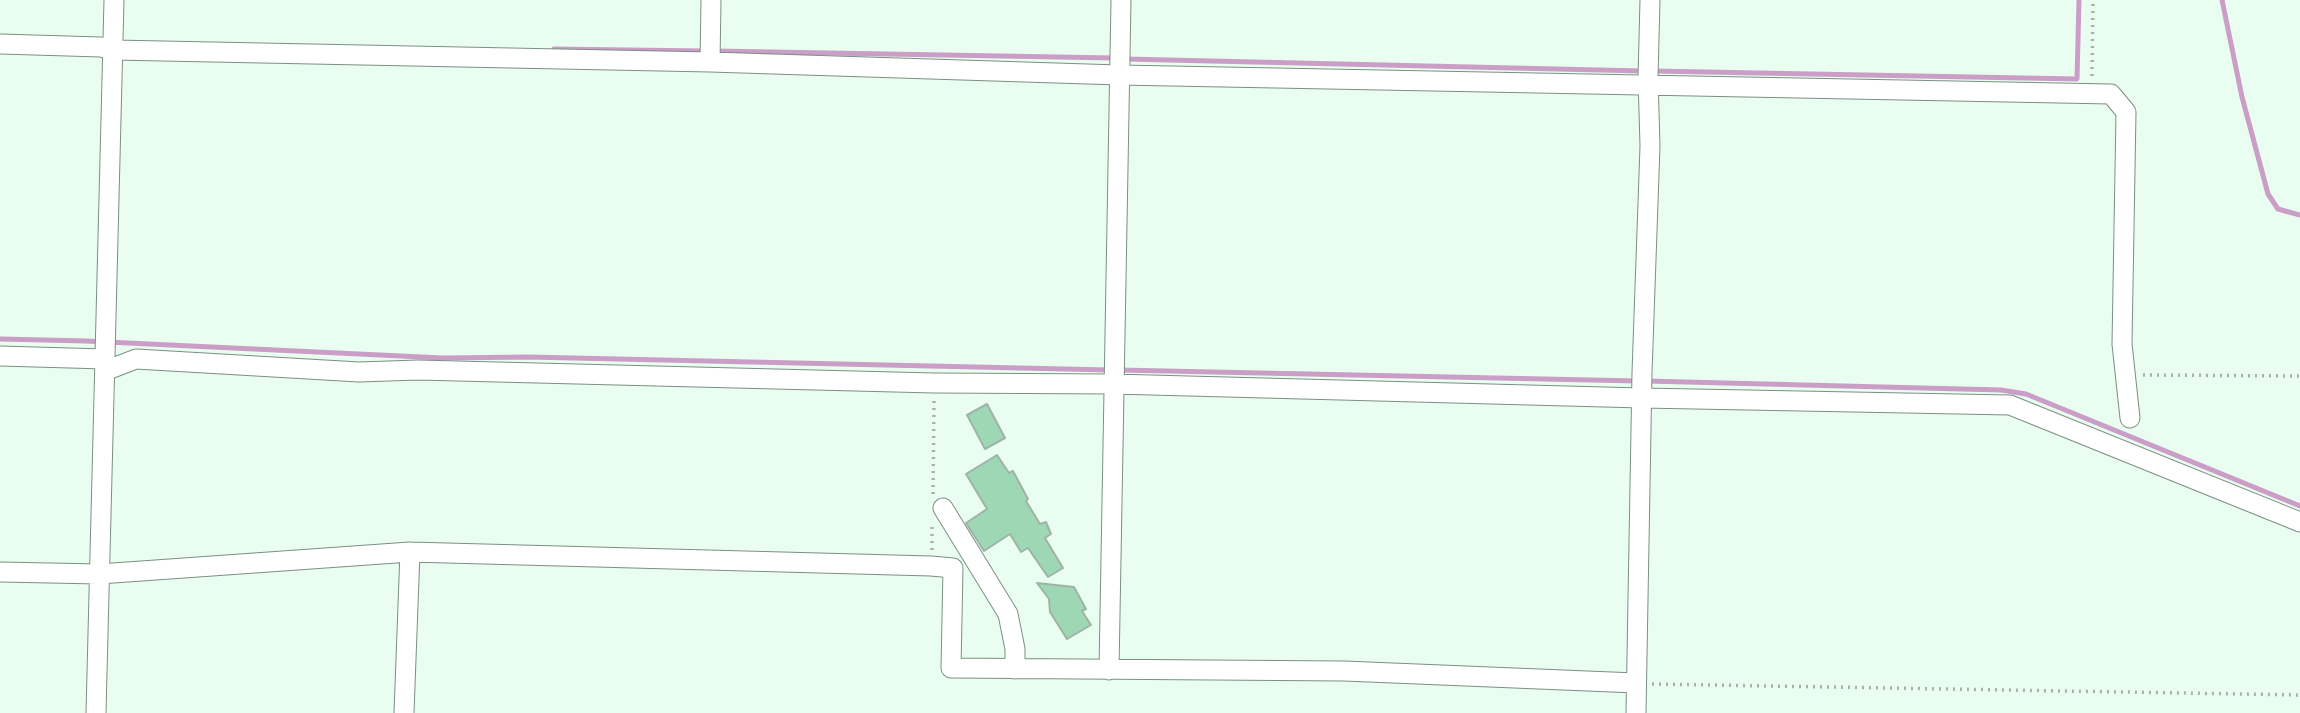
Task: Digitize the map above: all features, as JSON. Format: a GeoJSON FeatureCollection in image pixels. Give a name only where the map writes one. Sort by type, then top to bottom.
{"type":"FeatureCollection","features":[{"type":"Feature","properties":{"kind":"street"},"geometry":{"type":"LineString","coordinates":[[96,713],[114,0]]}},
{"type":"Feature","properties":{"kind":"street"},"geometry":{"type":"LineString","coordinates":[[710,54],[711,0]]}},
{"type":"Feature","properties":{"kind":"street"},"geometry":{"type":"LineString","coordinates":[[1109,670],[1121,0]]}},
{"type":"Feature","properties":{"kind":"street"},"geometry":{"type":"LineString","coordinates":[[1636,713],[1650,146],[1650,0]]}},
{"type":"Feature","properties":{"kind":"street"},"geometry":{"type":"LineString","coordinates":[[0,44],[101,47],[113,50],[710,54],[1648,75],[2111,94],[2126,111],[2122,344],[2130,418]]}},
{"type":"Feature","properties":{"kind":"street"},"geometry":{"type":"LineString","coordinates":[[0,356],[105,354],[136,359],[359,372],[457,370],[934,383],[1113,375],[1642,387],[2010,405],[2300,522]]}},
{"type":"Feature","properties":{"kind":"street"},"geometry":{"type":"LineString","coordinates":[[936,507],[1008,614],[1015,670]]}},
{"type":"Feature","properties":{"kind":"street"},"geometry":{"type":"LineString","coordinates":[[404,713],[410,552]]}},
{"type":"Feature","properties":{"kind":"street"},"geometry":{"type":"LineString","coordinates":[[0,572],[99,574],[410,552],[953,568],[975,562]]}},
{"type":"Feature","properties":{"kind":"street"},"geometry":{"type":"LineString","coordinates":[[953,568],[951,668],[1344,671],[1636,683]]}},
{"type":"Feature","properties":{"kind":"path"},"geometry":{"type":"LineString","coordinates":[[2092,92],[2093,0]]}},
{"type":"Feature","properties":{"kind":"path"},"geometry":{"type":"LineString","coordinates":[[2137,375],[2300,376]]}},
{"type":"Feature","properties":{"kind":"path"},"geometry":{"type":"LineString","coordinates":[[932,566],[936,507],[934,383]]}},
{"type":"Feature","properties":{"kind":"path"},"geometry":{"type":"LineString","coordinates":[[1636,683],[2300,695]]}},
{"type":"Feature","properties":{"kind":"building"},"geometry":{"type":"Polygon","coordinates":[[[987,404],[1005,438],[985,449],[967,415],[987,404]]]}},
{"type":"Feature","properties":{"kind":"building"},"geometry":{"type":"Polygon","coordinates":[[[997,455],[1009,473],[1013,471],[1040,524],[1046,522],[1051,534],[1045,538],[1063,568],[1048,577],[1028,548],[1021,552],[1010,534],[984,551],[966,523],[987,509],[966,474],[997,455]]]}},
{"type":"Feature","properties":{"kind":"building"},"geometry":{"type":"Polygon","coordinates":[[[1037,583],[1074,587],[1086,609],[1082,611],[1091,625],[1067,639],[1050,612],[1049,599],[1037,583]]]}},
{"type":"Feature","properties":{"kind":"waterway"},"geometry":{"type":"LineString","coordinates":[[1653,71],[2077,79],[2079,0]]}},
{"type":"Feature","properties":{"kind":"waterway"},"geometry":{"type":"LineString","coordinates":[[2222,0],[2242,97],[2268,194],[2278,209],[2300,215]]}},
{"type":"Feature","properties":{"kind":"waterway"},"geometry":{"type":"LineString","coordinates":[[554,49],[705,51]]}},
{"type":"Feature","properties":{"kind":"waterway"},"geometry":{"type":"LineString","coordinates":[[715,51],[1115,58]]}},
{"type":"Feature","properties":{"kind":"waterway"},"geometry":{"type":"LineString","coordinates":[[1125,59],[1643,71]]}},
{"type":"Feature","properties":{"kind":"waterway"},"geometry":{"type":"LineString","coordinates":[[0,339],[443,358],[528,357],[1109,370]]}},
{"type":"Feature","properties":{"kind":"waterway"},"geometry":{"type":"LineString","coordinates":[[1119,370],[1638,381]]}},
{"type":"Feature","properties":{"kind":"waterway"},"geometry":{"type":"LineString","coordinates":[[1647,381],[2001,390],[2026,394],[2300,506]]}}]}
